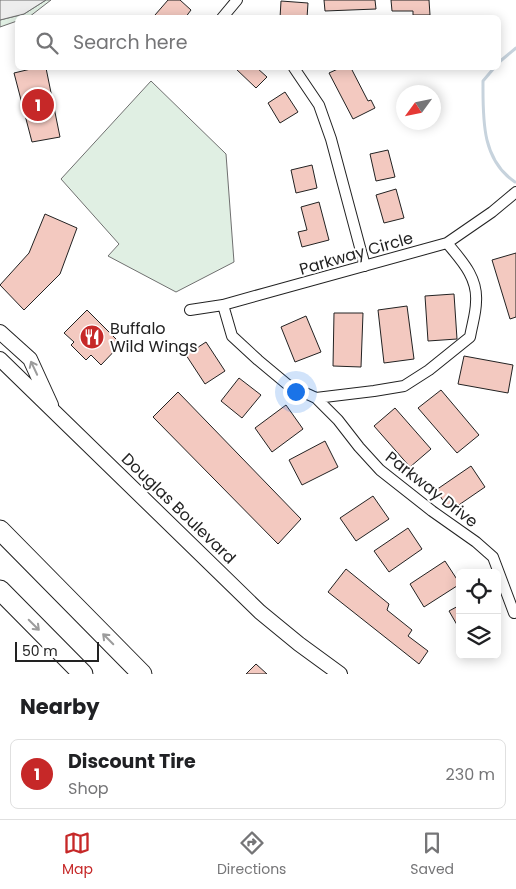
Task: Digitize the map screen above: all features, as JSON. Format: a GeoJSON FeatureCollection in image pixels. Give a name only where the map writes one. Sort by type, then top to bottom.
{"type":"FeatureCollection","features":[{"type":"Feature","properties":{"kind":"highway"},"geometry":{"type":"LineString","coordinates":[[0,530],[142,674]]}},
{"type":"Feature","properties":{"kind":"highway"},"geometry":{"type":"LineString","coordinates":[[0,590],[83,674]]}},
{"type":"Feature","properties":{"kind":"main road"},"geometry":{"type":"LineString","coordinates":[[0,332],[30,359],[54,412]]}},
{"type":"Feature","properties":{"kind":"main road","name":"Douglas Boulevard"},"geometry":{"type":"LineString","coordinates":[[0,359],[260,612],[340,674]]}},
{"type":"Feature","properties":{"kind":"street"},"geometry":{"type":"LineString","coordinates":[[228,15],[237,0]]}},
{"type":"Feature","properties":{"kind":"street"},"geometry":{"type":"LineString","coordinates":[[295,70],[319,105],[331,139],[365,266]]}},
{"type":"Feature","properties":{"kind":"street","name":"Parkway Circle"},"geometry":{"type":"LineString","coordinates":[[190,310],[223,305],[447,243],[492,212],[516,192]]}},
{"type":"Feature","properties":{"kind":"street"},"geometry":{"type":"LineString","coordinates":[[316,398],[404,386],[429,370],[470,337],[476,302],[475,287],[468,269],[447,243]]}},
{"type":"Feature","properties":{"kind":"street","name":"Parkway Drive"},"geometry":{"type":"LineString","coordinates":[[223,305],[232,336],[288,385],[316,398],[338,420],[380,470],[439,517],[476,542],[492,557],[514,613]]}},
{"type":"Feature","properties":{"kind":"green space"},"geometry":{"type":"Polygon","coordinates":[[[46,0],[51,0],[32,15],[20,15],[46,0]]]}},
{"type":"Feature","properties":{"kind":"green space"},"geometry":{"type":"Polygon","coordinates":[[[15,16],[15,22],[0,27],[0,20],[15,16]]]}},
{"type":"Feature","properties":{"kind":"green space"},"geometry":{"type":"Polygon","coordinates":[[[151,81],[226,154],[234,262],[176,292],[108,256],[119,244],[61,179],[151,81]]]}},
{"type":"Feature","properties":{"kind":"shaded area"},"geometry":{"type":"Polygon","coordinates":[[[0,0],[46,0],[24,14],[0,20],[0,0]]]}},
{"type":"Feature","properties":{"kind":"building"},"geometry":{"type":"Polygon","coordinates":[[[168,0],[180,0],[191,10],[187,15],[155,15],[168,0]]]}},
{"type":"Feature","properties":{"kind":"building"},"geometry":{"type":"Polygon","coordinates":[[[324,0],[375,0],[376,9],[325,11],[324,0]]]}},
{"type":"Feature","properties":{"kind":"building"},"geometry":{"type":"Polygon","coordinates":[[[391,0],[429,0],[430,15],[413,15],[413,11],[392,11],[391,0]]]}},
{"type":"Feature","properties":{"kind":"building"},"geometry":{"type":"Polygon","coordinates":[[[281,1],[308,3],[307,15],[280,15],[281,1]]]}},
{"type":"Feature","properties":{"kind":"building"},"geometry":{"type":"Polygon","coordinates":[[[27,70],[46,70],[60,137],[32,142],[14,73],[27,70]]]}},
{"type":"Feature","properties":{"kind":"building"},"geometry":{"type":"Polygon","coordinates":[[[237,70],[259,70],[267,77],[256,88],[237,70]]]}},
{"type":"Feature","properties":{"kind":"building"},"geometry":{"type":"Polygon","coordinates":[[[336,70],[352,70],[368,101],[371,100],[375,108],[353,119],[329,73],[336,70]]]}},
{"type":"Feature","properties":{"kind":"building"},"geometry":{"type":"Polygon","coordinates":[[[285,92],[298,112],[280,123],[268,103],[285,92]]]}},
{"type":"Feature","properties":{"kind":"building"},"geometry":{"type":"Polygon","coordinates":[[[388,150],[395,177],[376,181],[370,154],[388,150]]]}},
{"type":"Feature","properties":{"kind":"building"},"geometry":{"type":"Polygon","coordinates":[[[312,165],[317,188],[296,193],[291,170],[312,165]]]}},
{"type":"Feature","properties":{"kind":"building"},"geometry":{"type":"Polygon","coordinates":[[[396,189],[404,218],[384,223],[376,195],[396,189]]]}},
{"type":"Feature","properties":{"kind":"building"},"geometry":{"type":"Polygon","coordinates":[[[319,202],[329,240],[302,247],[298,232],[307,230],[301,207],[319,202]]]}},
{"type":"Feature","properties":{"kind":"building"},"geometry":{"type":"Polygon","coordinates":[[[45,214],[77,228],[60,274],[24,310],[0,285],[29,253],[45,214]]]}},
{"type":"Feature","properties":{"kind":"building"},"geometry":{"type":"Polygon","coordinates":[[[516,253],[516,317],[510,319],[492,260],[516,253]]]}},
{"type":"Feature","properties":{"kind":"building"},"geometry":{"type":"Polygon","coordinates":[[[454,294],[457,339],[428,341],[425,296],[454,294]]]}},
{"type":"Feature","properties":{"kind":"building"},"geometry":{"type":"Polygon","coordinates":[[[407,306],[414,359],[384,363],[378,310],[407,306]]]}},
{"type":"Feature","properties":{"kind":"building","name":"Buffalo Wild Wings"},"geometry":{"type":"Polygon","coordinates":[[[87,310],[121,344],[101,365],[91,355],[86,360],[71,345],[74,342],[64,333],[87,310]]]}},
{"type":"Feature","properties":{"kind":"building"},"geometry":{"type":"Polygon","coordinates":[[[334,313],[363,313],[361,367],[333,366],[334,313]]]}},
{"type":"Feature","properties":{"kind":"building"},"geometry":{"type":"Polygon","coordinates":[[[306,316],[321,352],[295,362],[281,327],[306,316]]]}},
{"type":"Feature","properties":{"kind":"building"},"geometry":{"type":"Polygon","coordinates":[[[206,342],[225,371],[205,384],[186,355],[206,342]]]}},
{"type":"Feature","properties":{"kind":"building"},"geometry":{"type":"Polygon","coordinates":[[[464,356],[513,365],[508,393],[458,384],[464,356]]]}},
{"type":"Feature","properties":{"kind":"building"},"geometry":{"type":"Polygon","coordinates":[[[239,378],[261,395],[242,418],[221,401],[239,378]]]}},
{"type":"Feature","properties":{"kind":"building"},"geometry":{"type":"Polygon","coordinates":[[[441,390],[479,435],[457,453],[418,408],[441,390]]]}},
{"type":"Feature","properties":{"kind":"building"},"geometry":{"type":"Polygon","coordinates":[[[178,392],[301,519],[278,544],[153,417],[178,392]]]}},
{"type":"Feature","properties":{"kind":"building"},"geometry":{"type":"Polygon","coordinates":[[[286,405],[303,429],[272,452],[255,428],[286,405]]]}},
{"type":"Feature","properties":{"kind":"building"},"geometry":{"type":"Polygon","coordinates":[[[395,408],[431,449],[410,467],[374,426],[395,408]]]}},
{"type":"Feature","properties":{"kind":"building"},"geometry":{"type":"Polygon","coordinates":[[[325,441],[338,467],[302,485],[289,460],[325,441]]]}},
{"type":"Feature","properties":{"kind":"building"},"geometry":{"type":"Polygon","coordinates":[[[471,466],[485,487],[450,511],[436,490],[471,466]]]}},
{"type":"Feature","properties":{"kind":"building"},"geometry":{"type":"Polygon","coordinates":[[[373,496],[389,519],[356,541],[340,518],[373,496]]]}},
{"type":"Feature","properties":{"kind":"building"},"geometry":{"type":"Polygon","coordinates":[[[408,528],[422,549],[389,572],[374,551],[408,528]]]}},
{"type":"Feature","properties":{"kind":"building"},"geometry":{"type":"Polygon","coordinates":[[[445,561],[456,578],[456,587],[424,607],[410,584],[445,561]]]}},
{"type":"Feature","properties":{"kind":"building"},"geometry":{"type":"Polygon","coordinates":[[[346,569],[389,604],[387,610],[412,630],[408,636],[428,651],[419,664],[328,592],[346,569]]]}},
{"type":"Feature","properties":{"kind":"building"},"geometry":{"type":"Polygon","coordinates":[[[456,607],[456,623],[449,611],[456,607]]]}},
{"type":"Feature","properties":{"kind":"building"},"geometry":{"type":"Polygon","coordinates":[[[256,664],[267,674],[246,674],[256,664]]]}},
{"type":"Feature","properties":{"kind":"waterway"},"geometry":{"type":"LineString","coordinates":[[501,60],[516,48]]}},
{"type":"Feature","properties":{"kind":"waterway"},"geometry":{"type":"LineString","coordinates":[[492,70],[483,81],[486,137],[496,162],[504,173],[515,182]]}},
{"type":"Feature","properties":{"kind":"place","name":"Discount Tire"},"geometry":{"type":"Point","coordinates":[38,105]}},
{"type":"Feature","properties":{"kind":"place","name":"Buffalo Wild Wings"},"geometry":{"type":"Point","coordinates":[92,337]}}]}
